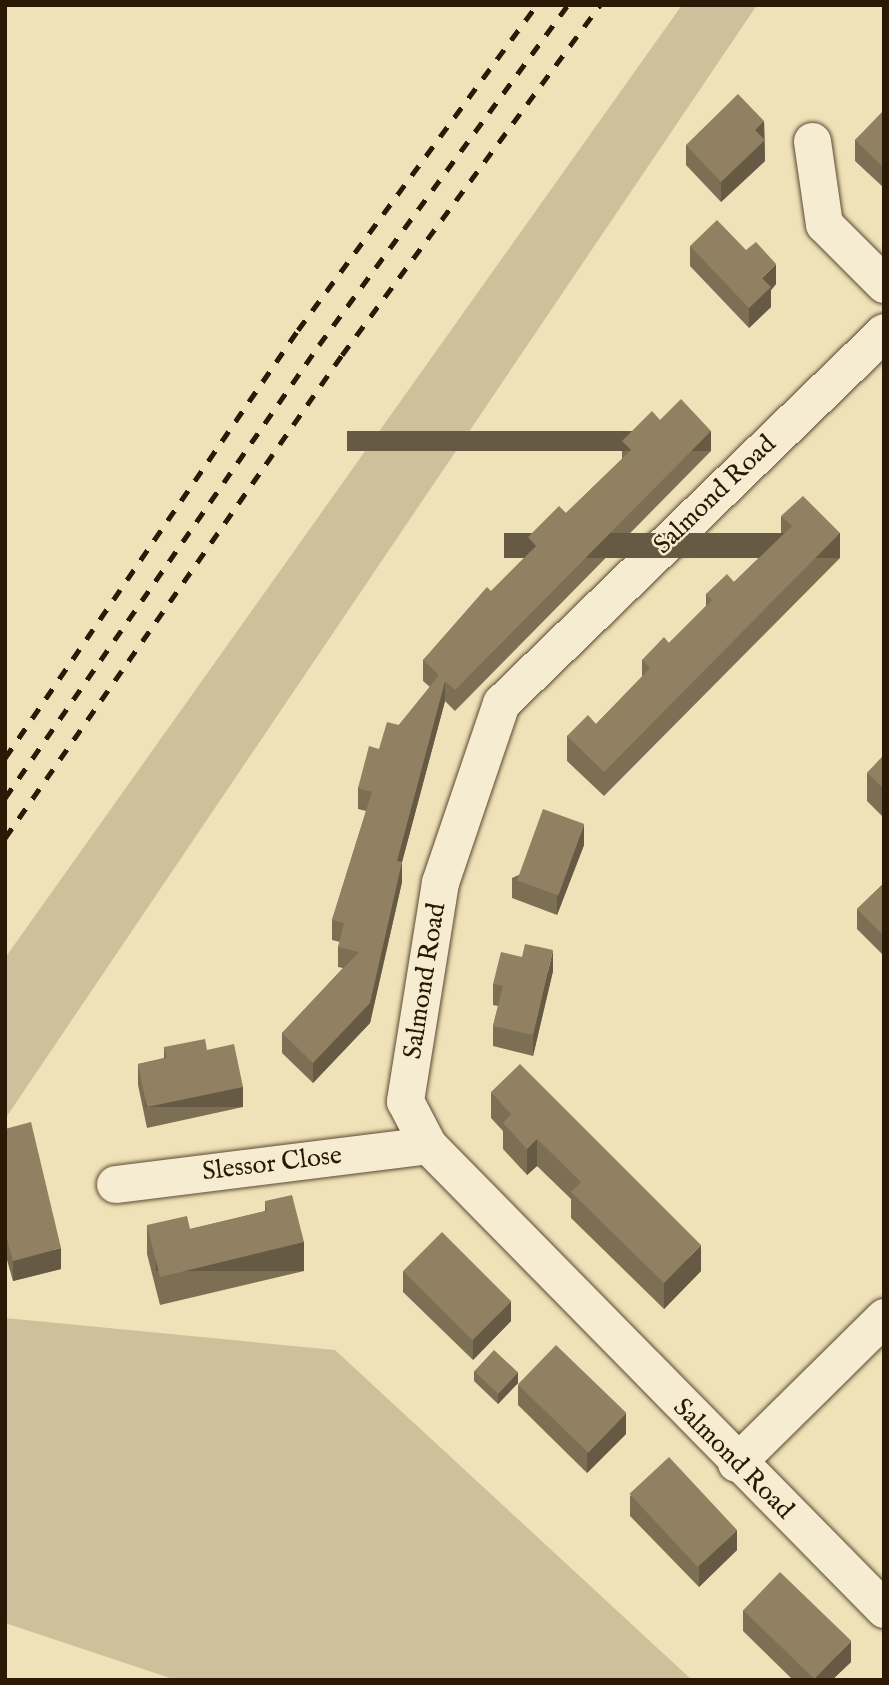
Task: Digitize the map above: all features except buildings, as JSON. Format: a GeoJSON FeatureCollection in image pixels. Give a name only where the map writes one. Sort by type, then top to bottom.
{"type":"FeatureCollection","features":[{"type":"Feature","properties":{"kind":"street"},"geometry":{"type":"LineString","coordinates":[[811,141],[824,224],[884,284]]}},
{"type":"Feature","properties":{"kind":"street","name":"Salmond Road"},"geometry":{"type":"LineString","coordinates":[[884,332],[501,703],[438,895],[405,1101],[428,1144],[736,1463],[884,1609]]}},
{"type":"Feature","properties":{"kind":"street","name":"Slessor Close"},"geometry":{"type":"LineString","coordinates":[[115,1184],[428,1144]]}},
{"type":"Feature","properties":{"kind":"street"},"geometry":{"type":"LineString","coordinates":[[736,1463],[884,1317]]}},
{"type":"Feature","properties":{"kind":"shaded area"},"geometry":{"type":"Polygon","coordinates":[[[682,5],[757,5],[5,1119],[5,958],[682,5]]]}},
{"type":"Feature","properties":{"kind":"shaded area"},"geometry":{"type":"Polygon","coordinates":[[[5,1318],[335,1350],[692,1680],[176,1680],[5,1623],[5,1318]]]}},
{"type":"Feature","properties":{"kind":"railway"},"geometry":{"type":"LineString","coordinates":[[5,758],[298,330],[537,5]]}},
{"type":"Feature","properties":{"kind":"railway"},"geometry":{"type":"LineString","coordinates":[[5,798],[319,345],[568,5]]}},
{"type":"Feature","properties":{"kind":"railway"},"geometry":{"type":"LineString","coordinates":[[5,838],[342,355],[600,5]]}}]}
